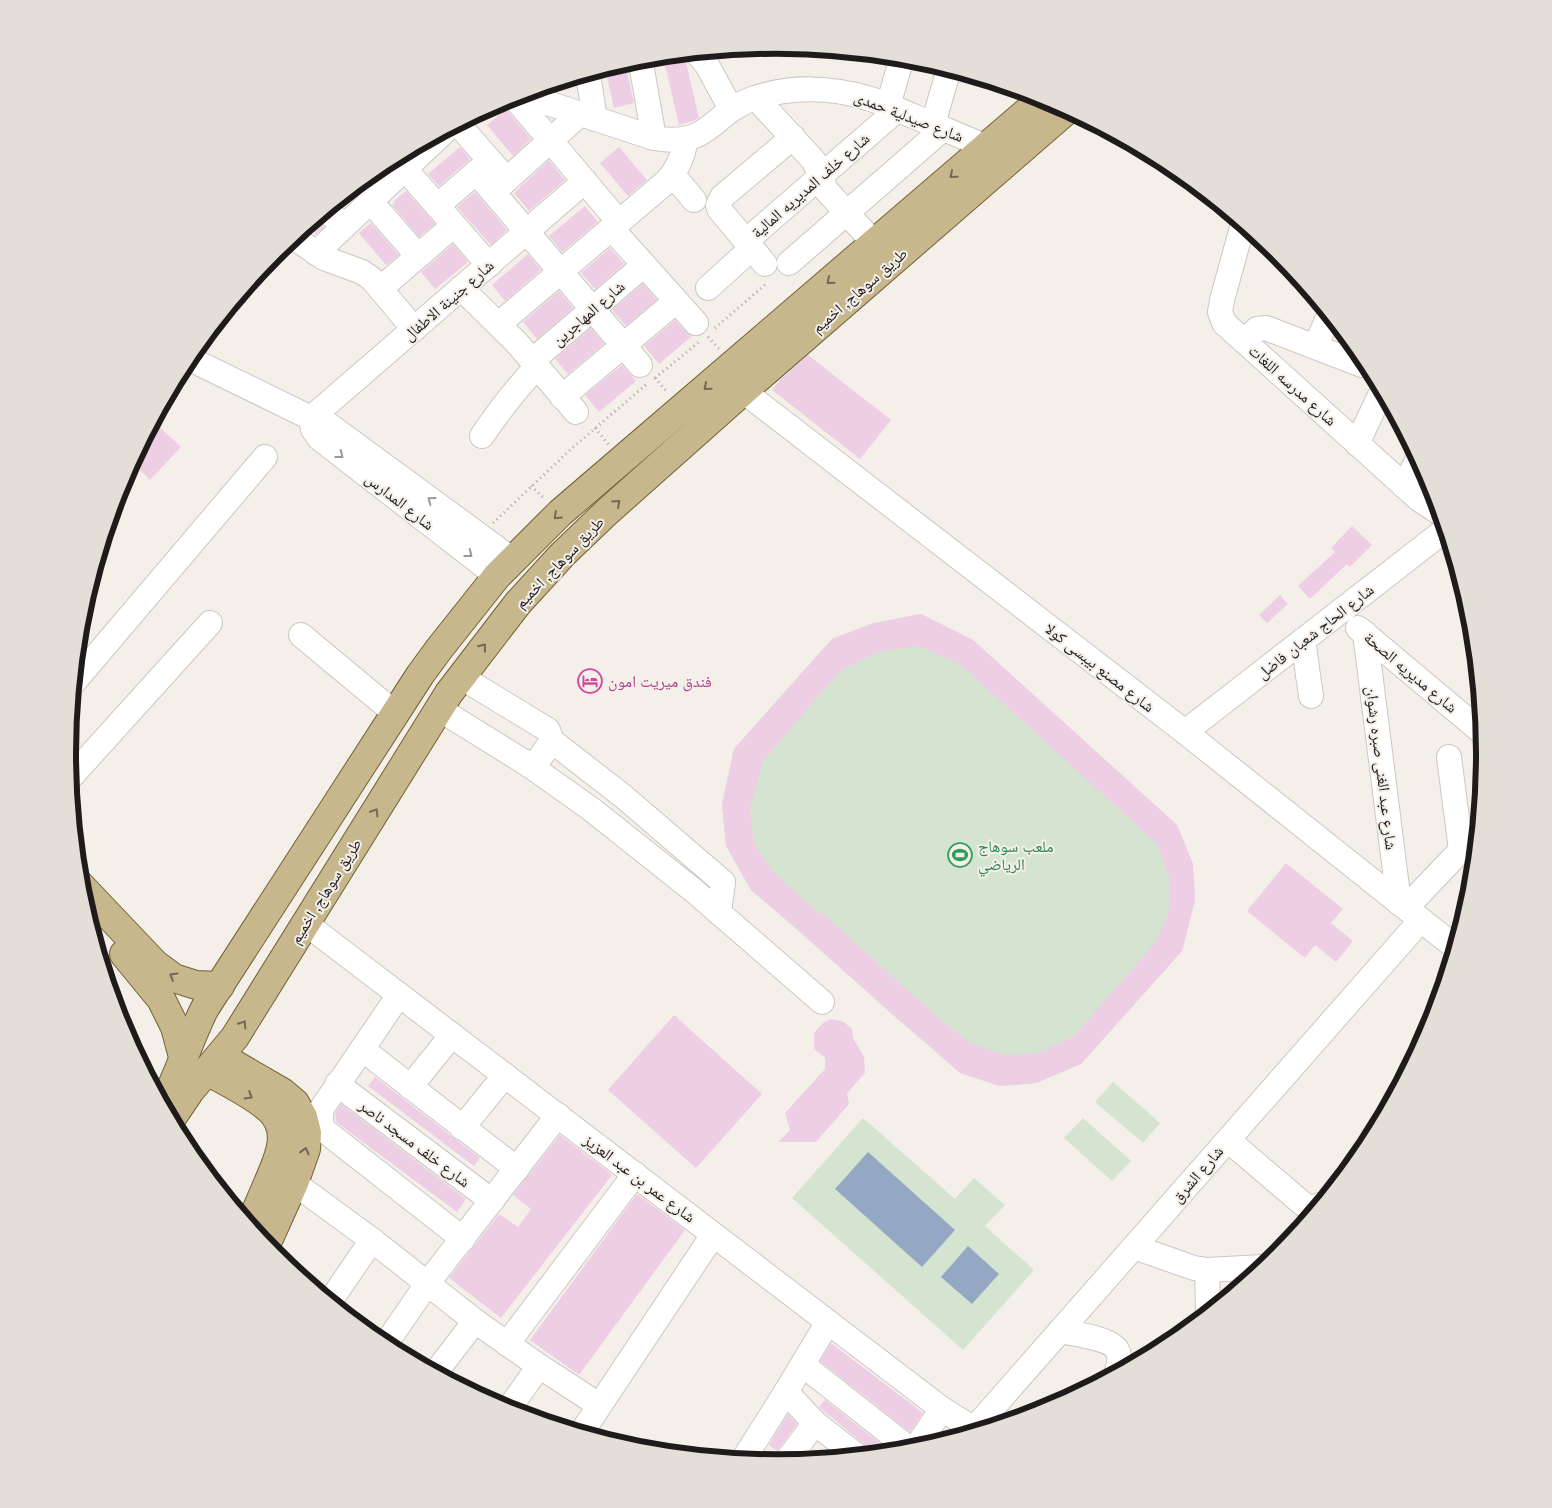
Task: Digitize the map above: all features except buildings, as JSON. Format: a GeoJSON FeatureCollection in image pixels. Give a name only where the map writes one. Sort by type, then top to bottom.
{"type":"FeatureCollection","features":[{"type":"Feature","properties":{"kind":"main road","name":"طريق سوهاج, اخميم"},"geometry":{"type":"LineString","coordinates":[[166,1098],[174,1084],[193,1032],[205,1008],[420,675],[467,612],[505,568],[560,513],[1036,104]]}},
{"type":"Feature","properties":{"kind":"main road","name":"طريق سوهاج, اخميم"},"geometry":{"type":"LineString","coordinates":[[175,1112],[190,1091],[214,1064],[248,1016],[450,693],[518,603],[562,555],[608,511],[743,391],[1061,115]]}},
{"type":"Feature","properties":{"kind":"main road"},"geometry":{"type":"LineString","coordinates":[[420,675],[450,693]]}},
{"type":"Feature","properties":{"kind":"main road"},"geometry":{"type":"LineString","coordinates":[[93,908],[115,946],[155,964],[174,978],[196,985],[220,986]]}},
{"type":"Feature","properties":{"kind":"main road"},"geometry":{"type":"LineString","coordinates":[[99,930],[161,999],[175,1026],[183,1057]]}},
{"type":"Feature","properties":{"kind":"main road"},"geometry":{"type":"LineString","coordinates":[[214,1064],[270,1110],[278,1120],[282,1133],[282,1179],[268,1235]]}},
{"type":"Feature","properties":{"kind":"main road"},"geometry":{"type":"LineString","coordinates":[[254,1220],[282,1179]]}},
{"type":"Feature","properties":{"kind":"street"},"geometry":{"type":"LineString","coordinates":[[701,58],[732,109]]}},
{"type":"Feature","properties":{"kind":"street"},"geometry":{"type":"LineString","coordinates":[[892,108],[900,65]]}},
{"type":"Feature","properties":{"kind":"street"},"geometry":{"type":"LineString","coordinates":[[642,67],[654,138]]}},
{"type":"Feature","properties":{"kind":"street"},"geometry":{"type":"LineString","coordinates":[[789,263],[847,213],[938,127],[947,75]]}},
{"type":"Feature","properties":{"kind":"street"},"geometry":{"type":"LineString","coordinates":[[500,186],[550,142],[588,117],[588,80]]}},
{"type":"Feature","properties":{"kind":"street","name":"شارع صيدلية حمدى"},"geometry":{"type":"LineString","coordinates":[[542,95],[588,117],[654,138],[670,141],[686,139],[708,130],[732,109],[756,98],[784,91],[813,89],[841,91],[869,98],[987,147]]}},
{"type":"Feature","properties":{"kind":"street"},"geometry":{"type":"LineString","coordinates":[[756,98],[814,161],[826,190],[874,244]]}},
{"type":"Feature","properties":{"kind":"street"},"geometry":{"type":"LineString","coordinates":[[519,103],[585,181],[644,265],[701,329]]}},
{"type":"Feature","properties":{"kind":"street","name":"شارع خلف المديريه المالية"},"geometry":{"type":"LineString","coordinates":[[708,288],[754,251],[820,176],[892,108]]}},
{"type":"Feature","properties":{"kind":"street"},"geometry":{"type":"LineString","coordinates":[[452,134],[500,186],[526,232],[640,365]]}},
{"type":"Feature","properties":{"kind":"street"},"geometry":{"type":"LineString","coordinates":[[754,251],[719,209],[719,200],[793,137]]}},
{"type":"Feature","properties":{"kind":"street"},"geometry":{"type":"LineString","coordinates":[[499,324],[673,175],[682,159],[686,139]]}},
{"type":"Feature","properties":{"kind":"street"},"geometry":{"type":"LineString","coordinates":[[316,253],[370,202],[406,162],[418,153]]}},
{"type":"Feature","properties":{"kind":"street"},"geometry":{"type":"LineString","coordinates":[[406,162],[437,206],[489,265]]}},
{"type":"Feature","properties":{"kind":"street"},"geometry":{"type":"LineString","coordinates":[[437,206],[483,166]]}},
{"type":"Feature","properties":{"kind":"street"},"geometry":{"type":"LineString","coordinates":[[673,175],[694,200]]}},
{"type":"Feature","properties":{"kind":"street","name":"شارع جنينة الاطفال"},"geometry":{"type":"LineString","coordinates":[[311,418],[585,181]]}},
{"type":"Feature","properties":{"kind":"street"},"geometry":{"type":"LineString","coordinates":[[370,202],[418,256]]}},
{"type":"Feature","properties":{"kind":"street"},"geometry":{"type":"LineString","coordinates":[[331,214],[345,225]]}},
{"type":"Feature","properties":{"kind":"street"},"geometry":{"type":"LineString","coordinates":[[380,288],[454,226]]}},
{"type":"Feature","properties":{"kind":"street","name":"شارع مدرسه اللغات"},"geometry":{"type":"LineString","coordinates":[[1241,231],[1220,312],[1224,323],[1404,486],[1431,507]]}},
{"type":"Feature","properties":{"kind":"street"},"geometry":{"type":"LineString","coordinates":[[300,242],[333,262],[362,272],[380,288],[414,329]]}},
{"type":"Feature","properties":{"kind":"street","name":"شارع المهاجرين"},"geometry":{"type":"LineString","coordinates":[[482,436],[535,363],[592,309],[644,265]]}},
{"type":"Feature","properties":{"kind":"street"},"geometry":{"type":"LineString","coordinates":[[461,288],[499,324],[535,363],[569,405],[623,345],[675,302]]}},
{"type":"Feature","properties":{"kind":"street"},"geometry":{"type":"LineString","coordinates":[[1316,347],[1327,322]]}},
{"type":"Feature","properties":{"kind":"street"},"geometry":{"type":"LineString","coordinates":[[1244,341],[1262,327],[1356,362]]}},
{"type":"Feature","properties":{"kind":"street","name":"شارع المدارس"},"geometry":{"type":"LineString","coordinates":[[196,362],[311,418],[330,425],[480,536],[505,568]]}},
{"type":"Feature","properties":{"kind":"street","name":"شارع مصنع بيبسى كولا"},"geometry":{"type":"LineString","coordinates":[[743,391],[1185,732],[1450,943]]}},
{"type":"Feature","properties":{"kind":"street"},"geometry":{"type":"LineString","coordinates":[[1357,444],[1379,398]]}},
{"type":"Feature","properties":{"kind":"street","name":"شارع المدارس"},"geometry":{"type":"LineString","coordinates":[[311,418],[313,428],[319,438],[505,568]]}},
{"type":"Feature","properties":{"kind":"street"},"geometry":{"type":"LineString","coordinates":[[81,674],[265,457]]}},
{"type":"Feature","properties":{"kind":"street"},"geometry":{"type":"LineString","coordinates":[[1404,486],[1414,466]]}},
{"type":"Feature","properties":{"kind":"street","name":"شارع الحاج شعبان فاضل"},"geometry":{"type":"LineString","coordinates":[[1185,732],[1440,534]]}},
{"type":"Feature","properties":{"kind":"street","name":"شارع مديريه الصحة"},"geometry":{"type":"LineString","coordinates":[[1340,612],[1475,727]]}},
{"type":"Feature","properties":{"kind":"street"},"geometry":{"type":"LineString","coordinates":[[76,772],[210,623]]}},
{"type":"Feature","properties":{"kind":"street","name":"شارع عبد الغنى صبره رشوان"},"geometry":{"type":"LineString","coordinates":[[1365,633],[1409,910]]}},
{"type":"Feature","properties":{"kind":"street"},"geometry":{"type":"LineString","coordinates":[[301,635],[396,714]]}},
{"type":"Feature","properties":{"kind":"street"},"geometry":{"type":"LineString","coordinates":[[1303,640],[1311,696]]}},
{"type":"Feature","properties":{"kind":"street"},"geometry":{"type":"LineString","coordinates":[[450,693],[548,730],[552,741],[624,797],[723,882],[719,913]]}},
{"type":"Feature","properties":{"kind":"street"},"geometry":{"type":"LineString","coordinates":[[450,693],[529,765],[591,809],[693,890],[822,1002]]}},
{"type":"Feature","properties":{"kind":"street"},"geometry":{"type":"LineString","coordinates":[[529,765],[539,759],[552,741]]}},
{"type":"Feature","properties":{"kind":"street"},"geometry":{"type":"LineString","coordinates":[[1449,758],[1461,850]]}},
{"type":"Feature","properties":{"kind":"street","name":"شارع الشرق"},"geometry":{"type":"LineString","coordinates":[[981,1423],[1228,1140],[1409,910],[1471,840]]}},
{"type":"Feature","properties":{"kind":"street","name":"شارع عمر بن عبد العزيز"},"geometry":{"type":"LineString","coordinates":[[305,923],[942,1409],[969,1426]]}},
{"type":"Feature","properties":{"kind":"street"},"geometry":{"type":"LineString","coordinates":[[400,994],[322,1108],[321,1124],[325,1131],[463,1239]]}},
{"type":"Feature","properties":{"kind":"street"},"geometry":{"type":"LineString","coordinates":[[410,1087],[452,1035]]}},
{"type":"Feature","properties":{"kind":"street"},"geometry":{"type":"LineString","coordinates":[[362,1049],[516,1169]]}},
{"type":"Feature","properties":{"kind":"street"},"geometry":{"type":"LineString","coordinates":[[462,1128],[505,1075]]}},
{"type":"Feature","properties":{"kind":"street","name":"شارع خلف مسجد ناصر"},"geometry":{"type":"LineString","coordinates":[[337,1084],[492,1201]]}},
{"type":"Feature","properties":{"kind":"street"},"geometry":{"type":"LineString","coordinates":[[390,1338],[427,1284],[558,1115]]}},
{"type":"Feature","properties":{"kind":"street"},"geometry":{"type":"LineString","coordinates":[[1228,1140],[1309,1208]]}},
{"type":"Feature","properties":{"kind":"street"},"geometry":{"type":"LineString","coordinates":[[507,1344],[635,1174]]}},
{"type":"Feature","properties":{"kind":"street"},"geometry":{"type":"LineString","coordinates":[[282,1179],[372,1240],[507,1344],[599,1405]]}},
{"type":"Feature","properties":{"kind":"street"},"geometry":{"type":"LineString","coordinates":[[585,1427],[713,1234]]}},
{"type":"Feature","properties":{"kind":"street"},"geometry":{"type":"LineString","coordinates":[[335,1294],[372,1240]]}},
{"type":"Feature","properties":{"kind":"street"},"geometry":{"type":"LineString","coordinates":[[1134,1247],[1194,1268],[1207,1270],[1251,1268]]}},
{"type":"Feature","properties":{"kind":"street"},"geometry":{"type":"LineString","coordinates":[[1207,1270],[1208,1305]]}},
{"type":"Feature","properties":{"kind":"street"},"geometry":{"type":"LineString","coordinates":[[439,1367],[475,1321]]}},
{"type":"Feature","properties":{"kind":"street"},"geometry":{"type":"LineString","coordinates":[[747,1453],[828,1322]]}},
{"type":"Feature","properties":{"kind":"street"},"geometry":{"type":"LineString","coordinates":[[1060,1331],[1106,1341],[1114,1346],[1119,1353],[1118,1365]]}},
{"type":"Feature","properties":{"kind":"street"},"geometry":{"type":"LineString","coordinates":[[803,1365],[904,1442]]}},
{"type":"Feature","properties":{"kind":"street"},"geometry":{"type":"LineString","coordinates":[[513,1403],[539,1366]]}},
{"type":"Feature","properties":{"kind":"street"},"geometry":{"type":"LineString","coordinates":[[786,1392],[815,1423],[850,1450]]}},
{"type":"Feature","properties":{"kind":"street"},"geometry":{"type":"LineString","coordinates":[[940,1434],[942,1409]]}},
{"type":"Feature","properties":{"kind":"street"},"geometry":{"type":"LineString","coordinates":[[920,1439],[942,1409]]}},
{"type":"Feature","properties":{"kind":"street"},"geometry":{"type":"LineString","coordinates":[[793,1454],[815,1423]]}},
{"type":"Feature","properties":{"kind":"path"},"geometry":{"type":"LineString","coordinates":[[480,536],[701,329],[789,263]]}},
{"type":"Feature","properties":{"kind":"path"},"geometry":{"type":"LineString","coordinates":[[701,329],[732,365]]}},
{"type":"Feature","properties":{"kind":"green space","name":"ملعب سوهاج الرياضي"},"geometry":{"type":"Polygon","coordinates":[[[921,614],[973,640],[1177,825],[1193,864],[1195,900],[1182,951],[1081,1064],[1036,1083],[1000,1086],[960,1073],[751,890],[726,846],[722,804],[734,749],[832,639],[874,623],[921,614]]]}},
{"type":"Feature","properties":{"kind":"green space"},"geometry":{"type":"Polygon","coordinates":[[[1113,1082],[1160,1123],[1143,1143],[1095,1102],[1113,1082]]]}},
{"type":"Feature","properties":{"kind":"green space"},"geometry":{"type":"Polygon","coordinates":[[[863,1118],[955,1199],[974,1178],[1005,1205],[985,1226],[1034,1270],[963,1350],[792,1198],[863,1118]]]}},
{"type":"Feature","properties":{"kind":"green space"},"geometry":{"type":"Polygon","coordinates":[[[1083,1118],[1131,1161],[1112,1181],[1064,1138],[1083,1118]]]}},
{"type":"Feature","properties":{"kind":"water"},"geometry":{"type":"Polygon","coordinates":[[[868,1152],[955,1230],[922,1267],[835,1189],[868,1152]]]}},
{"type":"Feature","properties":{"kind":"water"},"geometry":{"type":"Polygon","coordinates":[[[968,1246],[999,1274],[972,1304],[941,1277],[968,1246]]]}},
{"type":"Feature","properties":{"kind":"place","name":"فندق ميريت امون"},"geometry":{"type":"Point","coordinates":[590,681]}},
{"type":"Feature","properties":{"kind":"place","name":"ملعب سوهاج الرياضي"},"geometry":{"type":"Point","coordinates":[960,855]}}]}
